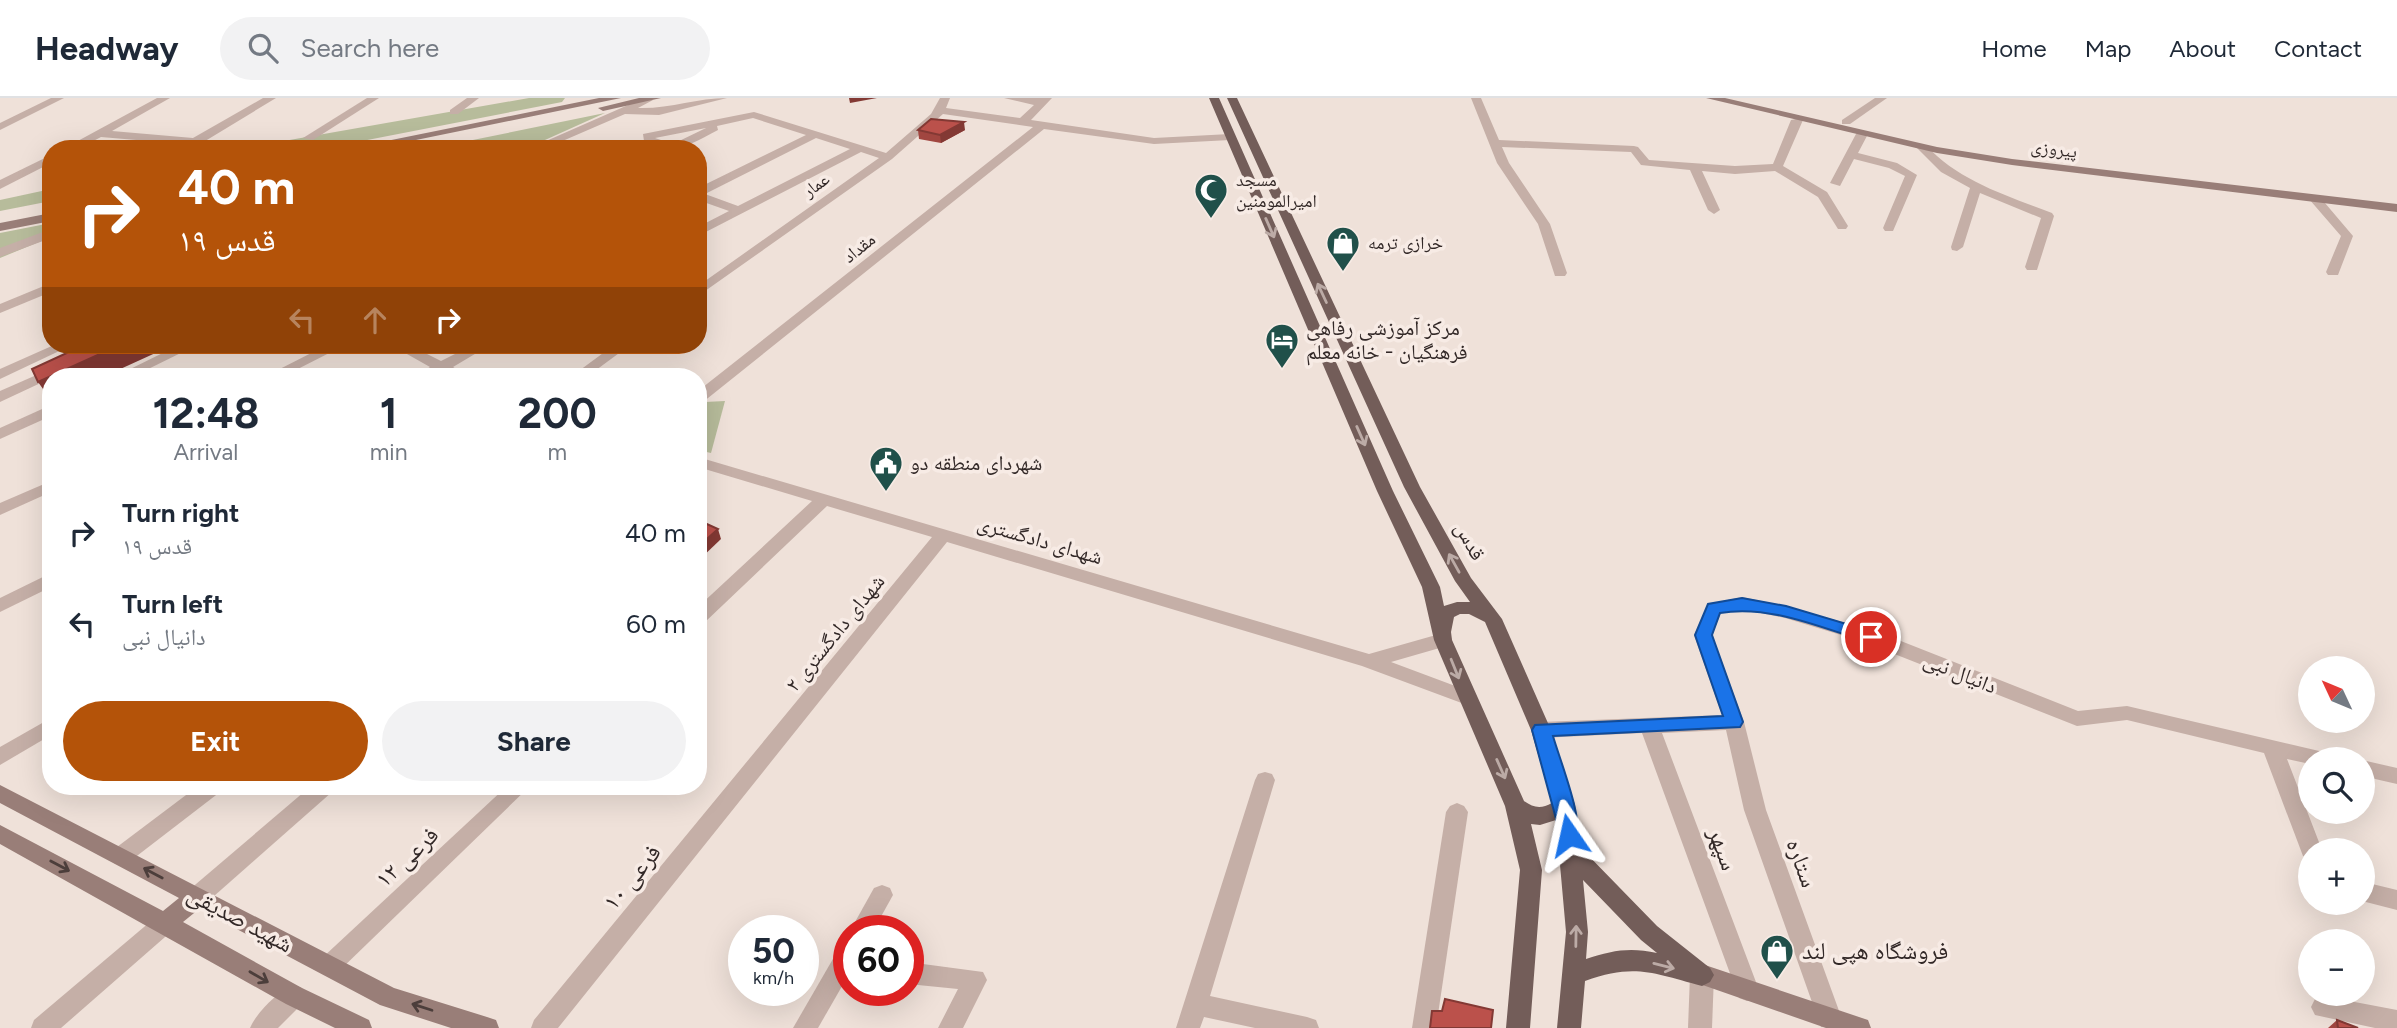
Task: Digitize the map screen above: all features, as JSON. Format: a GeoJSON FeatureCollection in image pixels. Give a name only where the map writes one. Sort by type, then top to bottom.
{"type":"FeatureCollection","features":[{"type":"Feature","properties":{"kind":"main road"},"geometry":{"type":"LineString","coordinates":[[399,140],[616,98]]}},
{"type":"Feature","properties":{"kind":"main road"},"geometry":{"type":"LineString","coordinates":[[1214,98],[1385,491],[1431,587],[1442,635],[1516,806],[1531,870],[1518,1028]]}},
{"type":"Feature","properties":{"kind":"main road","name":"قدس"},"geometry":{"type":"LineString","coordinates":[[1232,98],[1412,487],[1464,581],[1493,619],[1542,730],[1564,805],[1570,851],[1577,932],[1569,1028]]}},
{"type":"Feature","properties":{"kind":"main road","name":"پیروزی"},"geometry":{"type":"LineString","coordinates":[[1711,98],[1922,147],[2012,162],[2397,199]]}},
{"type":"Feature","properties":{"kind":"main road","name":"پیروزی"},"geometry":{"type":"LineString","coordinates":[[1748,98],[1846,122],[1999,151],[2315,199],[2397,208]]}},
{"type":"Feature","properties":{"kind":"main road"},"geometry":{"type":"LineString","coordinates":[[443,140],[652,99]]}},
{"type":"Feature","properties":{"kind":"main road"},"geometry":{"type":"LineString","coordinates":[[0,218],[42,210]]}},
{"type":"Feature","properties":{"kind":"main road"},"geometry":{"type":"LineString","coordinates":[[0,227],[42,219]]}},
{"type":"Feature","properties":{"kind":"main road"},"geometry":{"type":"LineString","coordinates":[[1442,635],[1446,614],[1453,608],[1477,609],[1493,619]]}},
{"type":"Feature","properties":{"kind":"main road","name":"شهید صدیقی"},"geometry":{"type":"LineString","coordinates":[[0,793],[388,997],[487,1028]]}},
{"type":"Feature","properties":{"kind":"main road"},"geometry":{"type":"LineString","coordinates":[[1516,806],[1523,813],[1537,817],[1549,816],[1564,805]]}},
{"type":"Feature","properties":{"kind":"main road","name":"شهید صدیقی"},"geometry":{"type":"LineString","coordinates":[[0,834],[294,996],[360,1028]]}},
{"type":"Feature","properties":{"kind":"main road"},"geometry":{"type":"LineString","coordinates":[[1570,851],[1649,933],[1702,975]]}},
{"type":"Feature","properties":{"kind":"main road"},"geometry":{"type":"LineString","coordinates":[[165,923],[197,897]]}},
{"type":"Feature","properties":{"kind":"main road"},"geometry":{"type":"LineString","coordinates":[[1574,974],[1611,961],[1638,959],[1702,975],[1859,1028]]}},
{"type":"Feature","properties":{"kind":"street"},"geometry":{"type":"LineString","coordinates":[[0,127],[59,98]]}},
{"type":"Feature","properties":{"kind":"street"},"geometry":{"type":"LineString","coordinates":[[86,140],[165,98]]}},
{"type":"Feature","properties":{"kind":"street"},"geometry":{"type":"LineString","coordinates":[[198,140],[271,98]]}},
{"type":"Feature","properties":{"kind":"street"},"geometry":{"type":"LineString","coordinates":[[309,138],[374,98]]}},
{"type":"Feature","properties":{"kind":"street"},"geometry":{"type":"LineString","coordinates":[[454,112],[474,98]]}},
{"type":"Feature","properties":{"kind":"street"},"geometry":{"type":"LineString","coordinates":[[621,111],[659,111],[722,98]]}},
{"type":"Feature","properties":{"kind":"street","name":"عمار"},"geometry":{"type":"LineString","coordinates":[[707,286],[888,157],[936,116],[945,98]]}},
{"type":"Feature","properties":{"kind":"street"},"geometry":{"type":"LineString","coordinates":[[1009,98],[1045,100]]}},
{"type":"Feature","properties":{"kind":"street"},"geometry":{"type":"LineString","coordinates":[[1476,98],[1503,163],[1545,224],[1560,273]]}},
{"type":"Feature","properties":{"kind":"street"},"geometry":{"type":"LineString","coordinates":[[1846,122],[1882,98]]}},
{"type":"Feature","properties":{"kind":"street"},"geometry":{"type":"LineString","coordinates":[[555,140],[652,99]]}},
{"type":"Feature","properties":{"kind":"street"},"geometry":{"type":"LineString","coordinates":[[1022,122],[1045,100]]}},
{"type":"Feature","properties":{"kind":"street"},"geometry":{"type":"LineString","coordinates":[[939,110],[1154,141],[1230,137]]}},
{"type":"Feature","properties":{"kind":"street"},"geometry":{"type":"LineString","coordinates":[[651,140],[647,136],[737,118],[762,116],[888,157]]}},
{"type":"Feature","properties":{"kind":"street"},"geometry":{"type":"LineString","coordinates":[[691,140],[737,118]]}},
{"type":"Feature","properties":{"kind":"street"},"geometry":{"type":"LineString","coordinates":[[1777,167],[1797,120]]}},
{"type":"Feature","properties":{"kind":"street","name":"مقداد"},"geometry":{"type":"LineString","coordinates":[[707,392],[1042,125]]}},
{"type":"Feature","properties":{"kind":"street"},"geometry":{"type":"LineString","coordinates":[[99,133],[174,140]]}},
{"type":"Feature","properties":{"kind":"street"},"geometry":{"type":"LineString","coordinates":[[707,189],[816,134]]}},
{"type":"Feature","properties":{"kind":"street"},"geometry":{"type":"LineString","coordinates":[[1836,183],[1862,134]]}},
{"type":"Feature","properties":{"kind":"street"},"geometry":{"type":"LineString","coordinates":[[1496,143],[1634,149],[1645,163],[1695,169],[1777,167],[1823,195],[1842,226]]}},
{"type":"Feature","properties":{"kind":"street"},"geometry":{"type":"LineString","coordinates":[[1922,147],[1929,157],[1976,187],[2048,216],[2032,267]]}},
{"type":"Feature","properties":{"kind":"street"},"geometry":{"type":"LineString","coordinates":[[707,228],[861,148]]}},
{"type":"Feature","properties":{"kind":"street"},"geometry":{"type":"LineString","coordinates":[[1850,155],[1893,165],[1911,175],[1889,228]]}},
{"type":"Feature","properties":{"kind":"street"},"geometry":{"type":"LineString","coordinates":[[0,185],[42,163]]}},
{"type":"Feature","properties":{"kind":"street"},"geometry":{"type":"LineString","coordinates":[[1695,169],[1714,209]]}},
{"type":"Feature","properties":{"kind":"street"},"geometry":{"type":"LineString","coordinates":[[1957,247],[1976,187]]}},
{"type":"Feature","properties":{"kind":"street"},"geometry":{"type":"LineString","coordinates":[[707,198],[740,211]]}},
{"type":"Feature","properties":{"kind":"street"},"geometry":{"type":"LineString","coordinates":[[2315,199],[2347,236],[2333,272]]}},
{"type":"Feature","properties":{"kind":"street"},"geometry":{"type":"LineString","coordinates":[[0,253],[42,237]]}},
{"type":"Feature","properties":{"kind":"street"},"geometry":{"type":"LineString","coordinates":[[0,309],[42,291]]}},
{"type":"Feature","properties":{"kind":"street"},"geometry":{"type":"LineString","coordinates":[[0,375],[46,354]]}},
{"type":"Feature","properties":{"kind":"street"},"geometry":{"type":"LineString","coordinates":[[140,368],[171,354]]}},
{"type":"Feature","properties":{"kind":"street"},"geometry":{"type":"LineString","coordinates":[[291,368],[319,354]]}},
{"type":"Feature","properties":{"kind":"street"},"geometry":{"type":"LineString","coordinates":[[416,354],[441,367],[466,354]]}},
{"type":"Feature","properties":{"kind":"street"},"geometry":{"type":"LineString","coordinates":[[590,368],[610,354]]}},
{"type":"Feature","properties":{"kind":"street"},"geometry":{"type":"LineString","coordinates":[[61,368],[74,362]]}},
{"type":"Feature","properties":{"kind":"street"},"geometry":{"type":"LineString","coordinates":[[0,397],[42,377]]}},
{"type":"Feature","properties":{"kind":"street"},"geometry":{"type":"LineString","coordinates":[[0,434],[42,414]]}},
{"type":"Feature","properties":{"kind":"street","name":"شهدای دادگستری"},"geometry":{"type":"LineString","coordinates":[[707,464],[1369,661],[1467,698]]}},
{"type":"Feature","properties":{"kind":"street"},"geometry":{"type":"LineString","coordinates":[[0,510],[42,490]]}},
{"type":"Feature","properties":{"kind":"street"},"geometry":{"type":"LineString","coordinates":[[707,610],[824,499]]}},
{"type":"Feature","properties":{"kind":"street","name":"شهدای دادگستری ۲"},"geometry":{"type":"LineString","coordinates":[[762,758],[943,535]]}},
{"type":"Feature","properties":{"kind":"street"},"geometry":{"type":"LineString","coordinates":[[0,606],[42,584]]}},
{"type":"Feature","properties":{"kind":"street","name":"دانیال نبی"},"geometry":{"type":"LineString","coordinates":[[1734,722],[1703,635],[1714,608],[1742,603],[1786,612],[1871,637],[2077,719],[2127,713],[2298,753]]}},
{"type":"Feature","properties":{"kind":"street"},"geometry":{"type":"LineString","coordinates":[[1369,661],[1442,635]]}},
{"type":"Feature","properties":{"kind":"street"},"geometry":{"type":"LineString","coordinates":[[1542,730],[1734,722]]}},
{"type":"Feature","properties":{"kind":"street","name":"ستاره"},"geometry":{"type":"LineString","coordinates":[[1734,722],[1755,810],[1830,1019]]}},
{"type":"Feature","properties":{"kind":"street","name":"سپهر"},"geometry":{"type":"LineString","coordinates":[[1649,725],[1746,990]]}},
{"type":"Feature","properties":{"kind":"street"},"geometry":{"type":"LineString","coordinates":[[0,757],[42,731]]}},
{"type":"Feature","properties":{"kind":"street"},"geometry":{"type":"LineString","coordinates":[[2272,747],[2306,838]]}},
{"type":"Feature","properties":{"kind":"street","name":"فرعی ۱۰"},"geometry":{"type":"LineString","coordinates":[[543,1028],[762,758]]}},
{"type":"Feature","properties":{"kind":"street"},"geometry":{"type":"LineString","coordinates":[[2375,771],[2397,776]]}},
{"type":"Feature","properties":{"kind":"street"},"geometry":{"type":"LineString","coordinates":[[1188,1028],[1265,780]]}},
{"type":"Feature","properties":{"kind":"street"},"geometry":{"type":"LineString","coordinates":[[121,856],[201,795]]}},
{"type":"Feature","properties":{"kind":"street"},"geometry":{"type":"LineString","coordinates":[[197,897],[315,795]]}},
{"type":"Feature","properties":{"kind":"street","name":"فرعی ۱۲"},"geometry":{"type":"LineString","coordinates":[[329,966],[510,795]]}},
{"type":"Feature","properties":{"kind":"street"},"geometry":{"type":"LineString","coordinates":[[1424,1028],[1457,812]]}},
{"type":"Feature","properties":{"kind":"street"},"geometry":{"type":"LineString","coordinates":[[2375,894],[2397,900]]}},
{"type":"Feature","properties":{"kind":"street"},"geometry":{"type":"LineString","coordinates":[[870,915],[882,895]]}},
{"type":"Feature","properties":{"kind":"street"},"geometry":{"type":"LineString","coordinates":[[43,1028],[165,923]]}},
{"type":"Feature","properties":{"kind":"street"},"geometry":{"type":"LineString","coordinates":[[924,975],[975,980],[950,1028]]}},
{"type":"Feature","properties":{"kind":"street"},"geometry":{"type":"LineString","coordinates":[[1700,1028],[1702,975]]}},
{"type":"Feature","properties":{"kind":"street"},"geometry":{"type":"LineString","coordinates":[[805,1028],[833,983]]}},
{"type":"Feature","properties":{"kind":"street"},"geometry":{"type":"LineString","coordinates":[[262,1028],[294,996]]}},
{"type":"Feature","properties":{"kind":"street"},"geometry":{"type":"LineString","coordinates":[[1195,1004],[1307,1028]]}},
{"type":"Feature","properties":{"kind":"street"},"geometry":{"type":"LineString","coordinates":[[2323,1007],[2397,1021]]}},
{"type":"Feature","properties":{"kind":"green space"},"geometry":{"type":"Polygon","coordinates":[[[529,98],[565,98],[562,102],[367,140],[290,140],[529,98]]]}},
{"type":"Feature","properties":{"kind":"green space"},"geometry":{"type":"Polygon","coordinates":[[[605,113],[545,140],[473,140],[605,113]]]}},
{"type":"Feature","properties":{"kind":"green space"},"geometry":{"type":"Polygon","coordinates":[[[42,191],[42,203],[0,211],[0,200],[42,191]]]}},
{"type":"Feature","properties":{"kind":"green space"},"geometry":{"type":"Polygon","coordinates":[[[42,225],[42,241],[0,258],[0,233],[42,225]]]}},
{"type":"Feature","properties":{"kind":"green space"},"geometry":{"type":"Polygon","coordinates":[[[725,401],[711,453],[707,452],[707,402],[725,401]]]}},
{"type":"Feature","properties":{"kind":"building"},"geometry":{"type":"Polygon","coordinates":[[[931,119],[964,122],[940,135],[918,130],[931,119]]]}},
{"type":"Feature","properties":{"kind":"building"},"geometry":{"type":"Polygon","coordinates":[[[64,354],[100,354],[69,368],[42,368],[42,380],[38,382],[32,369],[64,354]]]}},
{"type":"Feature","properties":{"kind":"building"},"geometry":{"type":"Polygon","coordinates":[[[707,524],[718,529],[707,539],[707,524]]]}},
{"type":"Feature","properties":{"kind":"building"},"geometry":{"type":"Polygon","coordinates":[[[1445,999],[1493,1010],[1491,1028],[1430,1028],[1432,1011],[1442,1011],[1445,999]]]}},
{"type":"Feature","properties":{"kind":"building"},"geometry":{"type":"Polygon","coordinates":[[[2337,1020],[2358,1028],[2338,1028],[2337,1020]]]}},
{"type":"Feature","properties":{"kind":"place","name":"مسجد امیرالمومنین"},"geometry":{"type":"Point","coordinates":[1211,220]}},
{"type":"Feature","properties":{"kind":"place","name":"خرازی ترمه"},"geometry":{"type":"Point","coordinates":[1343,273]}},
{"type":"Feature","properties":{"kind":"place","name":"مرکز آموزشی رفاهی فرهنگیان - خانه معلم"},"geometry":{"type":"Point","coordinates":[1282,370]}},
{"type":"Feature","properties":{"kind":"place","name":"شهردای منطقه دو"},"geometry":{"type":"Point","coordinates":[886,493]}},
{"type":"Feature","properties":{"kind":"place","name":"فروشگاه هپی لند"},"geometry":{"type":"Point","coordinates":[1777,981]}},
{"type":"Feature","properties":{"kind":"route"},"geometry":{"type":"LineString","coordinates":[[1569,835],[1542,730],[1734,722],[1703,635],[1714,608],[1742,603],[1786,612],[1871,637]]}}]}
